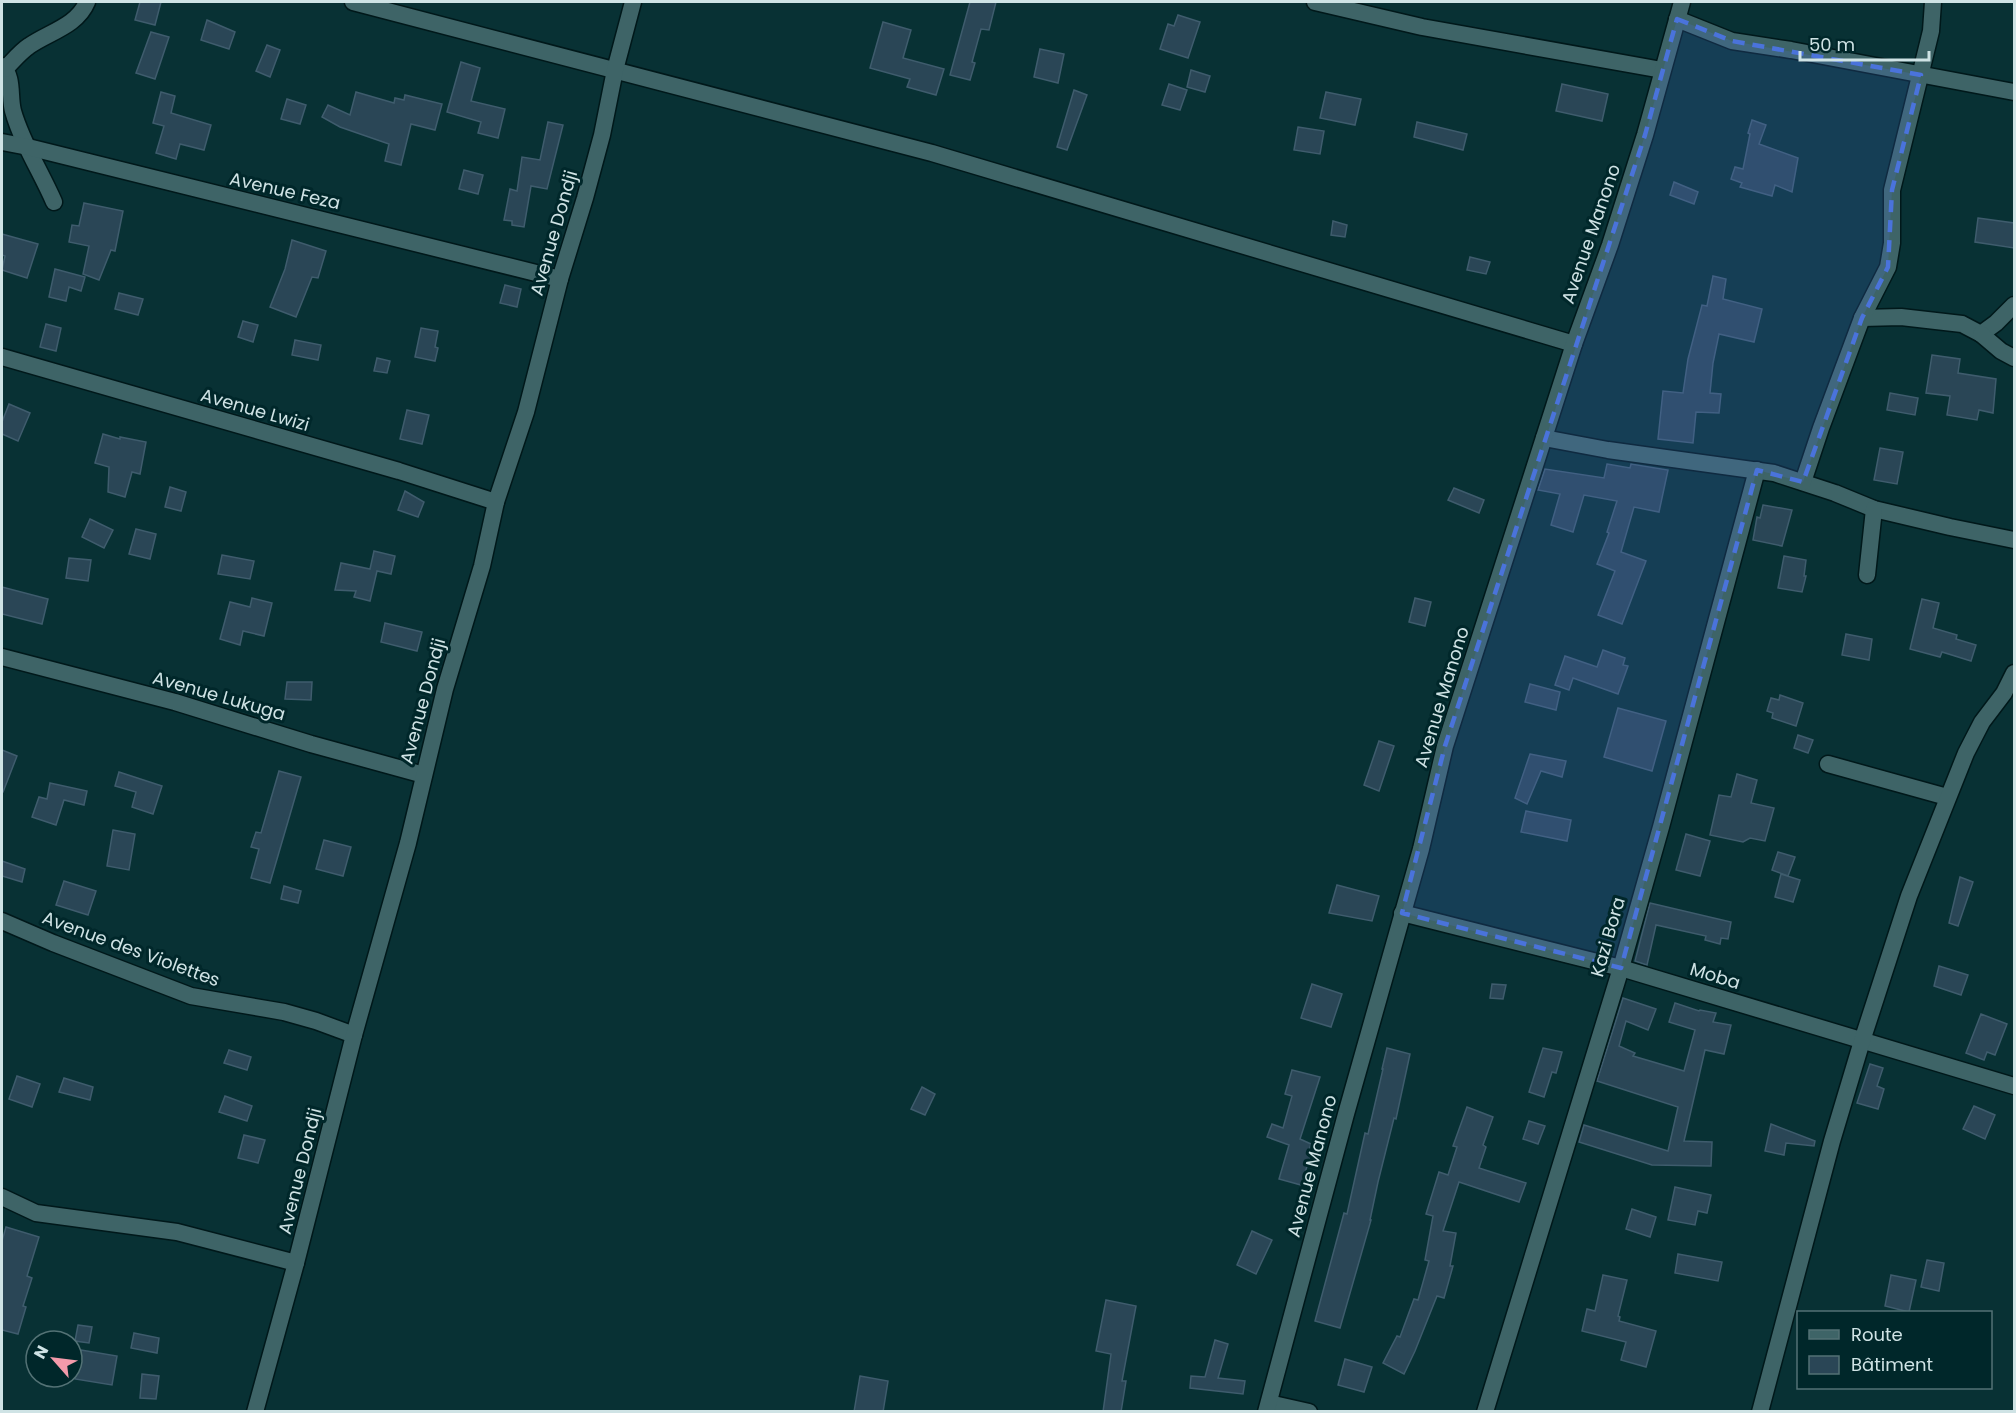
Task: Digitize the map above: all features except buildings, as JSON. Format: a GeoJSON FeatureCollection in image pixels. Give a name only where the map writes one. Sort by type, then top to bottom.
{"type":"FeatureCollection","features":[{"type":"Feature","properties":{"kind":"street"},"geometry":{"type":"LineString","coordinates":[[54,202],[12,108],[10,80],[3,67],[47,34],[65,26],[76,17],[87,2]]}},
{"type":"Feature","properties":{"kind":"street"},"geometry":{"type":"LineString","coordinates":[[353,2],[932,153],[1574,344]]}},
{"type":"Feature","properties":{"kind":"street","name":"Avenue Dondji"},"geometry":{"type":"LineString","coordinates":[[255,1412],[296,1263],[354,1035],[408,843],[445,689],[482,566],[496,502],[526,412],[560,279],[600,145],[615,70],[633,2]]}},
{"type":"Feature","properties":{"kind":"street"},"geometry":{"type":"LineString","coordinates":[[1315,2],[1422,27],[1662,70]]}},
{"type":"Feature","properties":{"kind":"street","name":"Avenue Manono"},"geometry":{"type":"LineString","coordinates":[[1267,1407],[1421,849],[1445,746],[1574,344],[1645,135],[1682,2]]}},
{"type":"Feature","properties":{"kind":"street"},"geometry":{"type":"LineString","coordinates":[[1803,482],[1862,318],[1888,267],[1892,243],[1892,190],[1931,31],[1933,2]]}},
{"type":"Feature","properties":{"kind":"street"},"geometry":{"type":"LineString","coordinates":[[1677,20],[1732,41],[2014,92]]}},
{"type":"Feature","properties":{"kind":"street","name":"Avenue Feza"},"geometry":{"type":"LineString","coordinates":[[2,142],[560,279]]}},
{"type":"Feature","properties":{"kind":"street"},"geometry":{"type":"LineString","coordinates":[[1981,334],[2014,305]]}},
{"type":"Feature","properties":{"kind":"street"},"geometry":{"type":"LineString","coordinates":[[1862,318],[1901,317],[1962,324],[1981,334],[2001,351],[2014,357]]}},
{"type":"Feature","properties":{"kind":"street","name":"Avenue Lwizi"},"geometry":{"type":"LineString","coordinates":[[2,357],[399,471],[496,502]]}},
{"type":"Feature","properties":{"kind":"street"},"geometry":{"type":"LineString","coordinates":[[1544,438],[1608,450],[1774,472],[1874,509],[2014,540]]}},
{"type":"Feature","properties":{"kind":"street","name":"Kazi Bora"},"geometry":{"type":"LineString","coordinates":[[1485,1412],[1621,968],[1757,470]]}},
{"type":"Feature","properties":{"kind":"street"},"geometry":{"type":"LineString","coordinates":[[1867,575],[1874,509]]}},
{"type":"Feature","properties":{"kind":"street","name":"Avenue Lukuga"},"geometry":{"type":"LineString","coordinates":[[2,657],[175,702],[311,744],[424,775]]}},
{"type":"Feature","properties":{"kind":"street"},"geometry":{"type":"LineString","coordinates":[[1760,1412],[1832,1141],[1909,896],[1966,753],[1982,722],[2004,693],[2014,673]]}},
{"type":"Feature","properties":{"kind":"street"},"geometry":{"type":"LineString","coordinates":[[1828,764],[1947,797]]}},
{"type":"Feature","properties":{"kind":"street","name":"Moba"},"geometry":{"type":"LineString","coordinates":[[1402,913],[1621,968],[2014,1086]]}},
{"type":"Feature","properties":{"kind":"street","name":"Avenue des Violettes"},"geometry":{"type":"LineString","coordinates":[[2,921],[191,996],[284,1012],[354,1035]]}},
{"type":"Feature","properties":{"kind":"street"},"geometry":{"type":"LineString","coordinates":[[2,1197],[36,1213],[163,1230],[296,1263]]}},
{"type":"Feature","properties":{"kind":"street"},"geometry":{"type":"LineString","coordinates":[[1267,1407],[1309,1412]]}},
{"type":"Feature","properties":{"kind":"highlighted area"},"geometry":{"type":"Polygon","coordinates":[[[1677,19],[1732,41],[1921,75],[1892,190],[1888,267],[1862,318],[1803,482],[1757,470],[1621,968],[1402,913],[1445,746],[1645,135],[1677,19]]]}}]}
